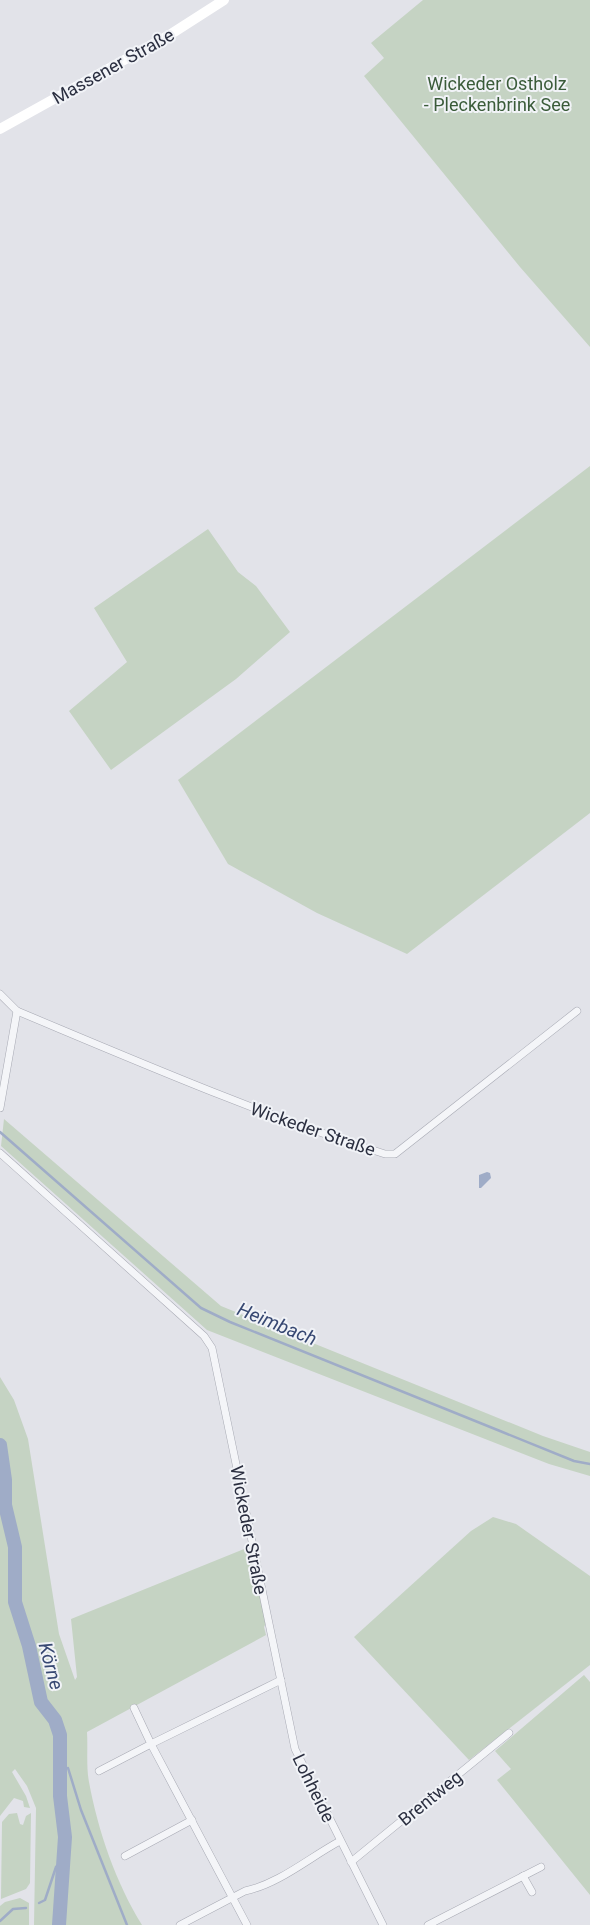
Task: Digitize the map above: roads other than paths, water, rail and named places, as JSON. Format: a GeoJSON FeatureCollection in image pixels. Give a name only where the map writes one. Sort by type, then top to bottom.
{"type":"FeatureCollection","features":[{"type":"Feature","properties":{"kind":"main road","name":"Massener Straße"},"geometry":{"type":"LineString","coordinates":[[0,129],[171,34],[224,0]]}},
{"type":"Feature","properties":{"kind":"street","name":"Wickeder Straße"},"geometry":{"type":"LineString","coordinates":[[0,994],[17,1011],[243,1105],[315,1132],[385,1154],[395,1154],[577,1011]]}},
{"type":"Feature","properties":{"kind":"street"},"geometry":{"type":"LineString","coordinates":[[0,1108],[17,1011]]}},
{"type":"Feature","properties":{"kind":"street","name":"Wickeder Straße"},"geometry":{"type":"LineString","coordinates":[[0,1153],[204,1336],[212,1348],[264,1607],[274,1642]]}},
{"type":"Feature","properties":{"kind":"street","name":"Lohheide"},"geometry":{"type":"LineString","coordinates":[[274,1642],[298,1759],[383,1925]]}},
{"type":"Feature","properties":{"kind":"street"},"geometry":{"type":"LineString","coordinates":[[99,1771],[281,1680]]}},
{"type":"Feature","properties":{"kind":"street"},"geometry":{"type":"LineString","coordinates":[[134,1708],[151,1744],[247,1925]]}},
{"type":"Feature","properties":{"kind":"street","name":"Brentweg"},"geometry":{"type":"LineString","coordinates":[[351,1862],[509,1733]]}},
{"type":"Feature","properties":{"kind":"street"},"geometry":{"type":"LineString","coordinates":[[125,1856],[192,1820]]}},
{"type":"Feature","properties":{"kind":"street"},"geometry":{"type":"LineString","coordinates":[[180,1925],[271,1880],[340,1841]]}},
{"type":"Feature","properties":{"kind":"street"},"geometry":{"type":"LineString","coordinates":[[428,1925],[541,1867]]}},
{"type":"Feature","properties":{"kind":"street"},"geometry":{"type":"LineString","coordinates":[[523,1876],[532,1892]]}},
{"type":"Feature","properties":{"kind":"water"},"geometry":{"type":"Polygon","coordinates":[[[487,1172],[490,1173],[491,1178],[479,1188],[479,1175],[487,1172]]]}},
{"type":"Feature","properties":{"kind":"waterway","name":"Heimbach"},"geometry":{"type":"LineString","coordinates":[[0,1132],[201,1308],[230,1322],[574,1461],[590,1464]]}},
{"type":"Feature","properties":{"kind":"waterway","name":"Körne"},"geometry":{"type":"LineString","coordinates":[[0,1445],[5,1480],[5,1505],[15,1547],[15,1602],[29,1646],[41,1702],[55,1720],[60,1735],[60,1796],[65,1837],[59,1925]]}},
{"type":"Feature","properties":{"kind":"waterway"},"geometry":{"type":"LineString","coordinates":[[68,1768],[81,1810],[127,1925]]}},
{"type":"Feature","properties":{"kind":"waterway"},"geometry":{"type":"LineString","coordinates":[[39,1903],[45,1900],[56,1867],[62,1861]]}},
{"type":"Feature","properties":{"kind":"waterway"},"geometry":{"type":"LineString","coordinates":[[0,1921],[13,1909],[26,1908]]}},
{"type":"Feature","properties":{"kind":"park label","name":"Wickeder Ostholz - Pleckenbrink See"},"geometry":{"type":"Point","coordinates":[497,94]}}]}
